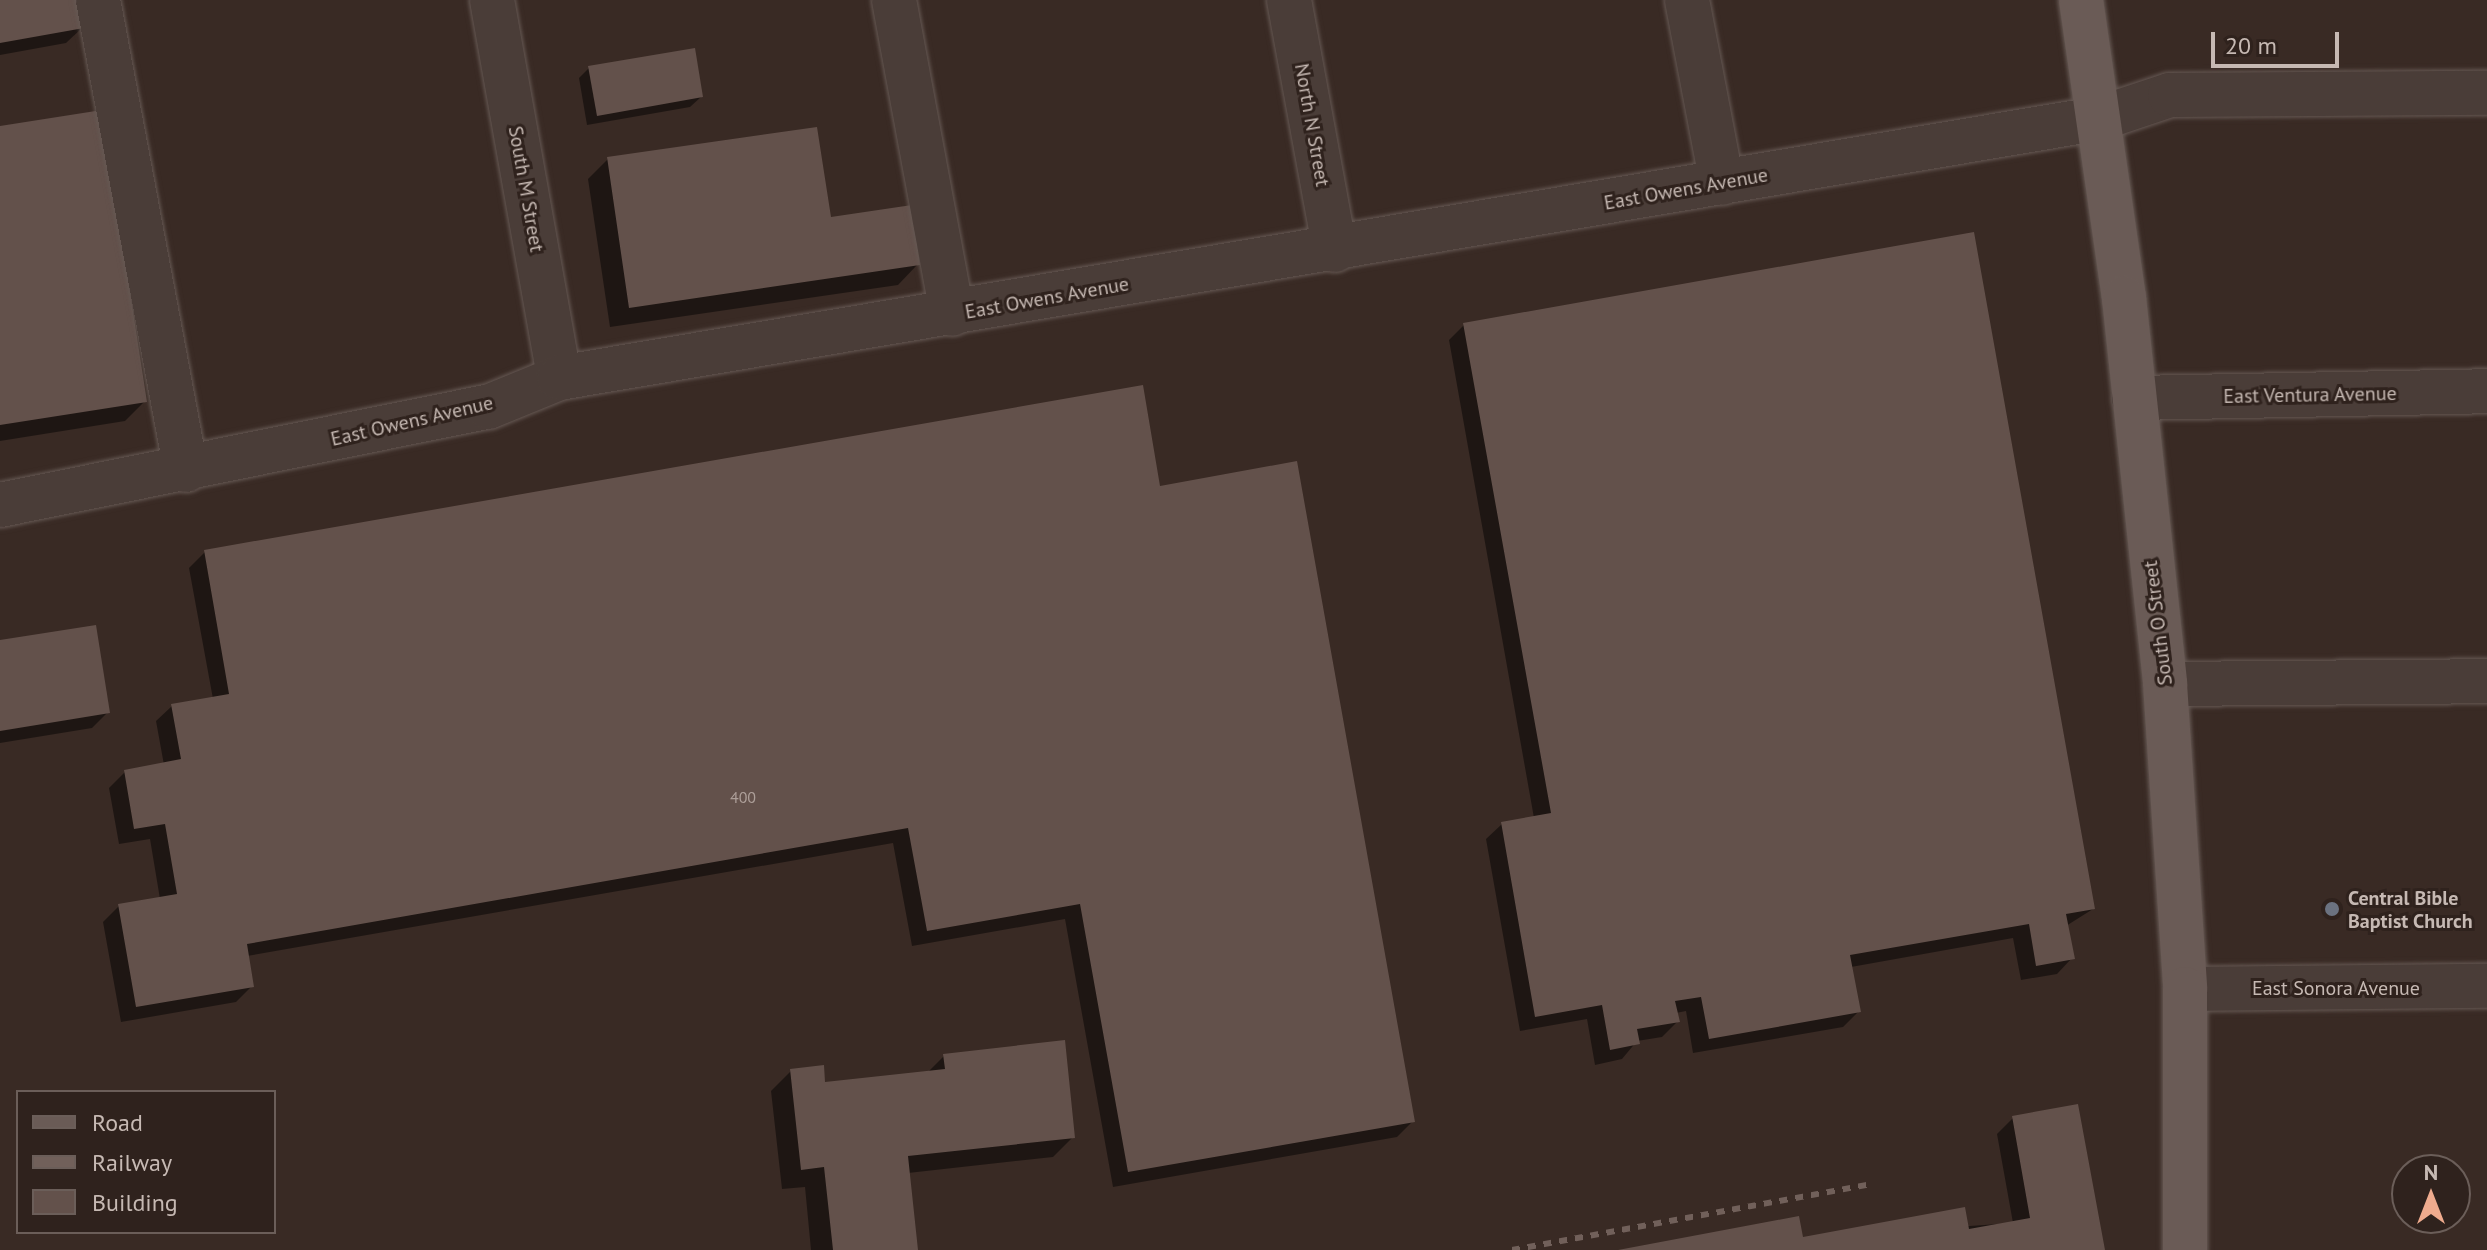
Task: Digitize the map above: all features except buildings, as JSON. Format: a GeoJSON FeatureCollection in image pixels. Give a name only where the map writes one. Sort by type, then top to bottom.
{"type":"FeatureCollection","features":[{"type":"Feature","properties":{"kind":"main road","name":"South O Street"},"geometry":{"type":"LineString","coordinates":[[2081,0],[2101,118],[2165,684],[2185,989],[2185,1250]]}},
{"type":"Feature","properties":{"kind":"street"},"geometry":{"type":"LineString","coordinates":[[98,0],[186,470]]}},
{"type":"Feature","properties":{"kind":"street","name":"South M Street"},"geometry":{"type":"LineString","coordinates":[[492,0],[559,378]]}},
{"type":"Feature","properties":{"kind":"street"},"geometry":{"type":"LineString","coordinates":[[894,0],[952,314]]}},
{"type":"Feature","properties":{"kind":"street","name":"North N Street"},"geometry":{"type":"LineString","coordinates":[[1289,0],[1335,250]]}},
{"type":"Feature","properties":{"kind":"street"},"geometry":{"type":"LineString","coordinates":[[1687,0],[1722,183]]}},
{"type":"Feature","properties":{"kind":"street","name":"East Owens Avenue"},"geometry":{"type":"LineString","coordinates":[[0,505],[488,407],[559,378],[1335,250],[2101,118],[2170,95],[2487,93]]}},
{"type":"Feature","properties":{"kind":"street","name":"East Ventura Avenue"},"geometry":{"type":"LineString","coordinates":[[2134,398],[2487,391]]}},
{"type":"Feature","properties":{"kind":"street"},"geometry":{"type":"LineString","coordinates":[[2165,684],[2487,681]]}},
{"type":"Feature","properties":{"kind":"street","name":"East Sonora Avenue"},"geometry":{"type":"LineString","coordinates":[[2185,989],[2487,986]]}},
{"type":"Feature","properties":{"kind":"railway"},"geometry":{"type":"LineString","coordinates":[[1512,1250],[1871,1184]]}},
{"type":"Feature","properties":{"kind":"place","name":"Central Bible Baptist Church"},"geometry":{"type":"Point","coordinates":[2332,909]}}]}
